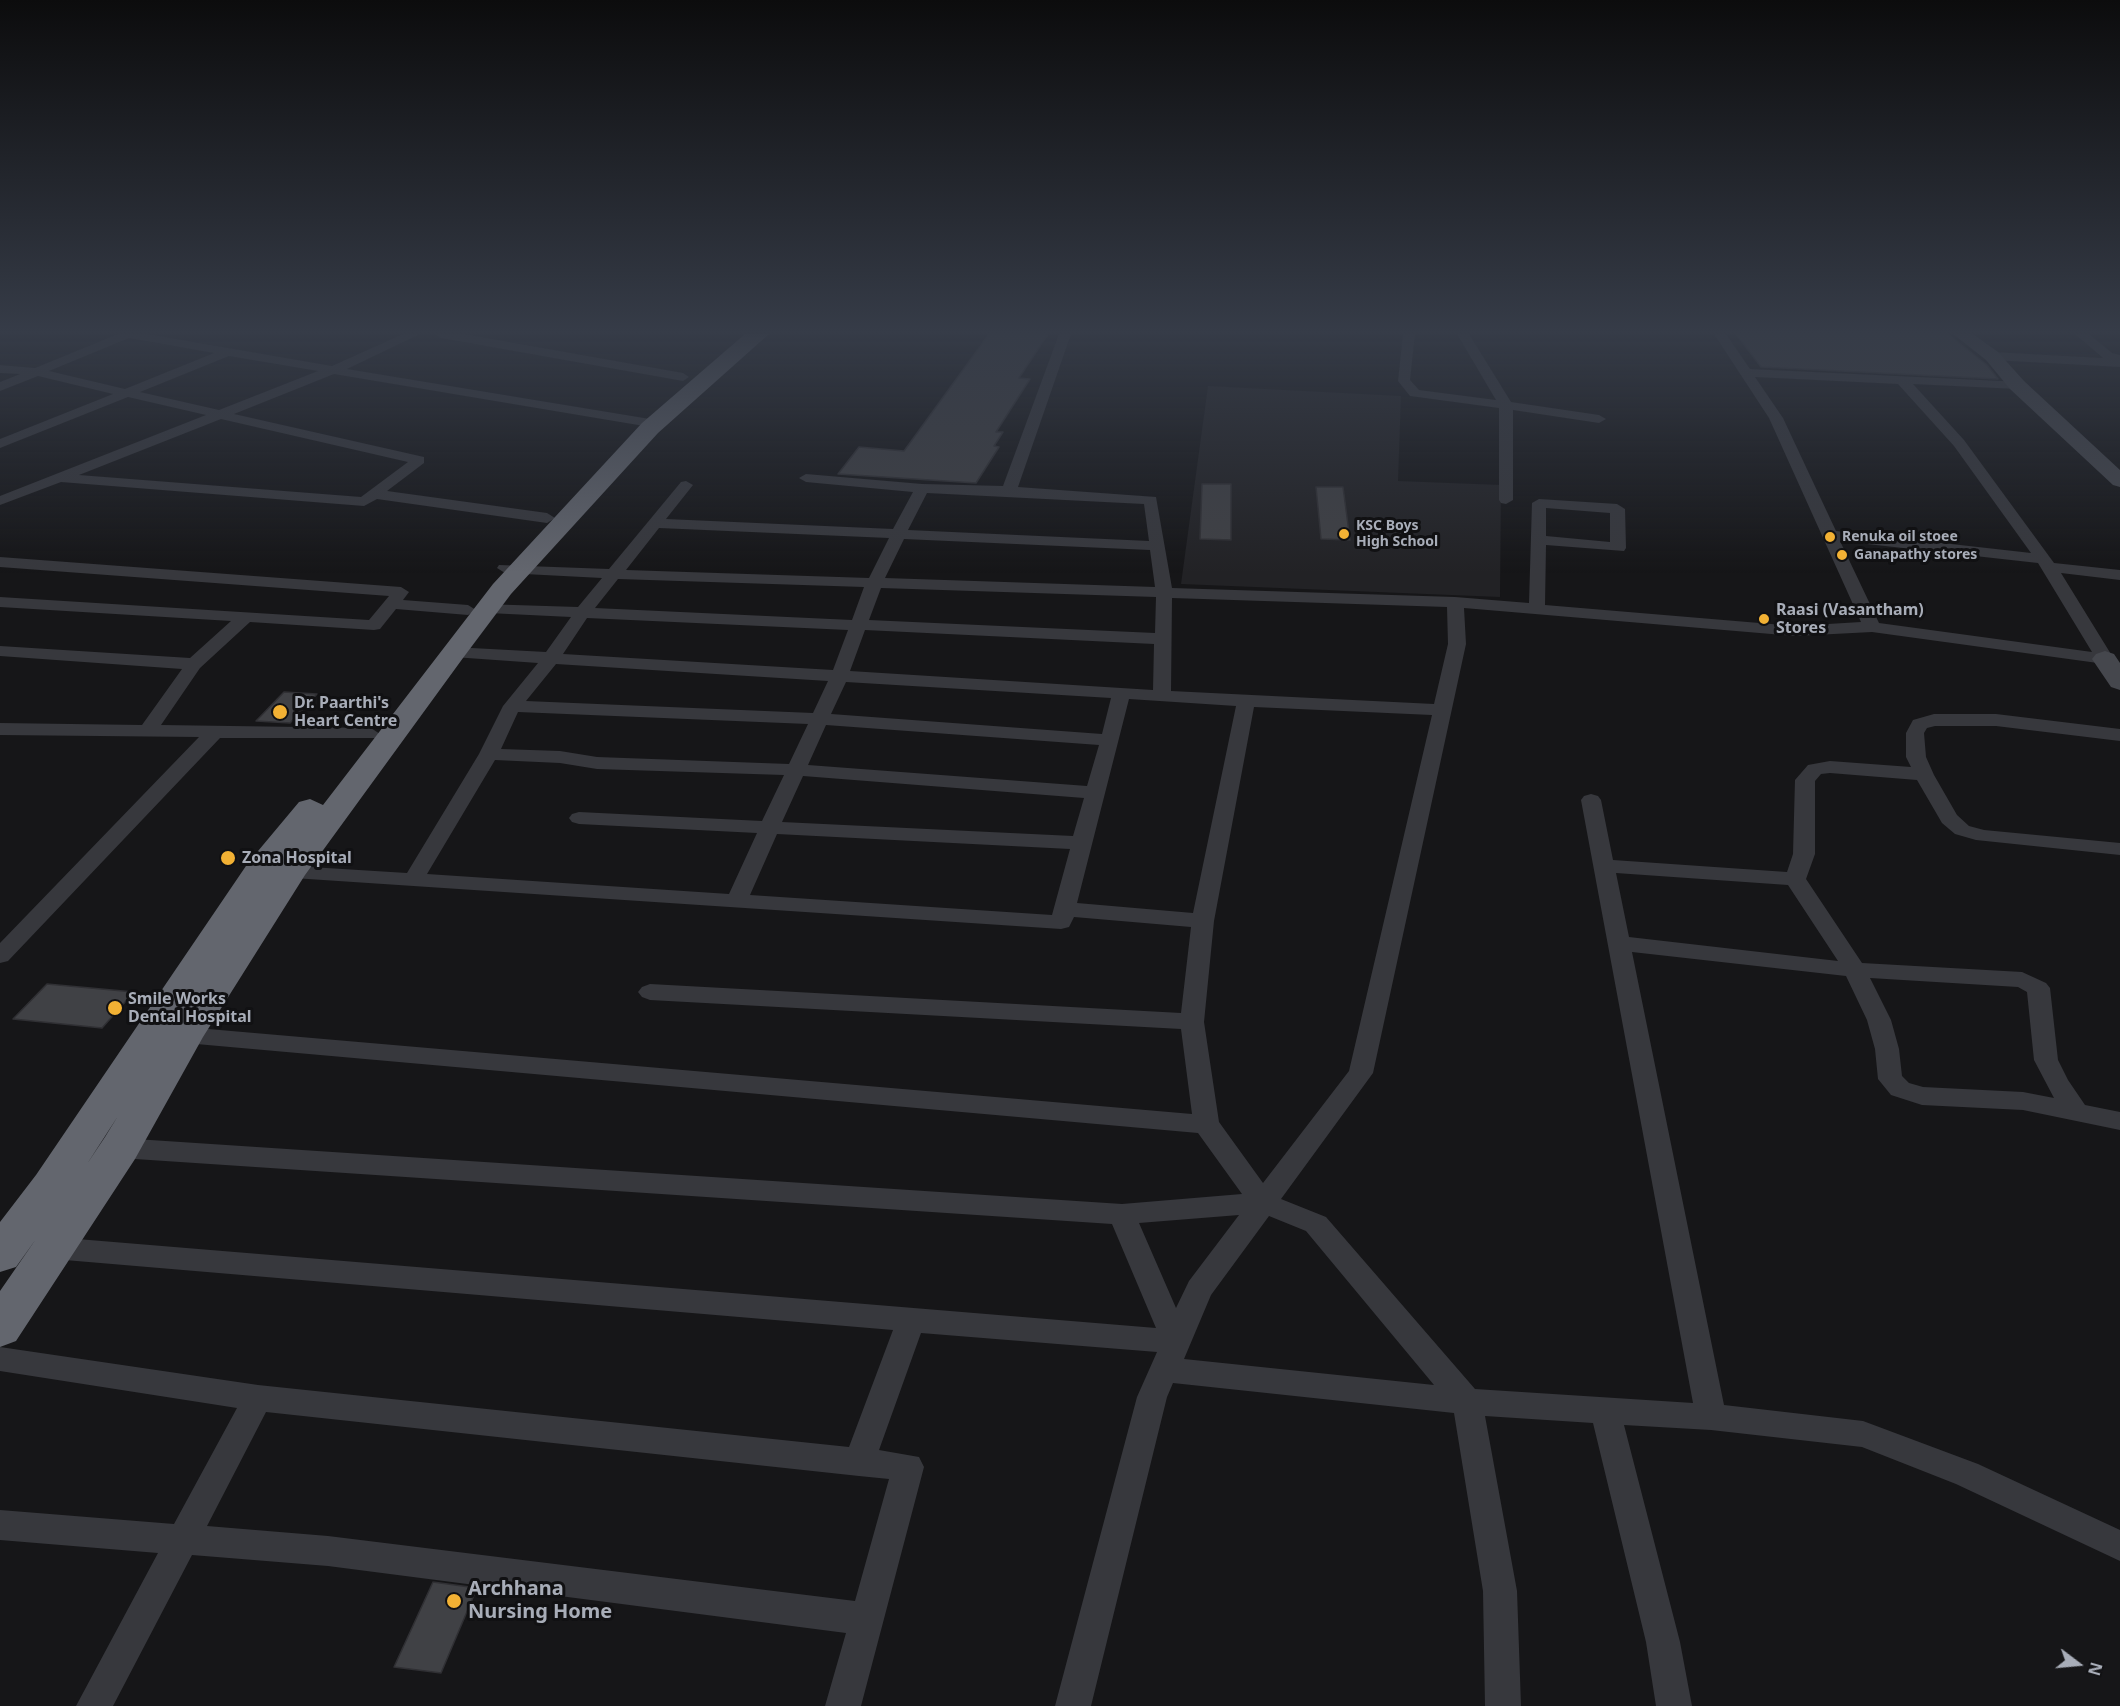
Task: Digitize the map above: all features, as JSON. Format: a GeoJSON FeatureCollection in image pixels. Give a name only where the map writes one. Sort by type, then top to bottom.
{"type":"FeatureCollection","features":[{"type":"Feature","properties":{"kind":"highway"},"geometry":{"type":"LineString","coordinates":[[0,1256],[371,734],[512,568],[653,414]]}},
{"type":"Feature","properties":{"kind":"highway"},"geometry":{"type":"LineString","coordinates":[[512,568],[547,518],[656,414]]}},
{"type":"Feature","properties":{"kind":"highway"},"geometry":{"type":"LineString","coordinates":[[0,1328],[120,1148],[275,871],[453,652],[478,609]]}},
{"type":"Feature","properties":{"kind":"main road"},"geometry":{"type":"LineString","coordinates":[[2048,414],[2120,481]]}},
{"type":"Feature","properties":{"kind":"main road"},"geometry":{"type":"LineString","coordinates":[[2113,659],[2120,682]]}},
{"type":"Feature","properties":{"kind":"street"},"geometry":{"type":"LineString","coordinates":[[0,444],[75,414]]}},
{"type":"Feature","properties":{"kind":"street"},"geometry":{"type":"LineString","coordinates":[[0,501],[63,478],[218,414],[419,460],[364,502],[63,478]]}},
{"type":"Feature","properties":{"kind":"street"},"geometry":{"type":"LineString","coordinates":[[596,414],[646,422]]}},
{"type":"Feature","properties":{"kind":"street"},"geometry":{"type":"LineString","coordinates":[[1009,491],[1037,414]]}},
{"type":"Feature","properties":{"kind":"street"},"geometry":{"type":"LineString","coordinates":[[1506,414],[1506,500]]}},
{"type":"Feature","properties":{"kind":"street"},"geometry":{"type":"LineString","coordinates":[[1563,414],[1599,419]]}},
{"type":"Feature","properties":{"kind":"street"},"geometry":{"type":"LineString","coordinates":[[1773,414],[1872,627]]}},
{"type":"Feature","properties":{"kind":"street"},"geometry":{"type":"LineString","coordinates":[[1932,414],[1959,444],[2113,659]]}},
{"type":"Feature","properties":{"kind":"street"},"geometry":{"type":"LineString","coordinates":[[806,478],[922,488],[1151,500],[1164,592],[1162,695]]}},
{"type":"Feature","properties":{"kind":"street"},"geometry":{"type":"LineString","coordinates":[[413,880],[489,754],[512,706],[552,657],[582,613],[686,485]]}},
{"type":"Feature","properties":{"kind":"street"},"geometry":{"type":"LineString","coordinates":[[736,901],[840,674],[875,581],[922,488]]}},
{"type":"Feature","properties":{"kind":"street"},"geometry":{"type":"LineString","coordinates":[[374,494],[547,518]]}},
{"type":"Feature","properties":{"kind":"street"},"geometry":{"type":"LineString","coordinates":[[1537,609],[1538,540],[1539,503],[1617,509],[1618,548],[1538,540]]}},
{"type":"Feature","properties":{"kind":"street"},"geometry":{"type":"LineString","coordinates":[[655,523],[898,536],[1157,546]]}},
{"type":"Feature","properties":{"kind":"street"},"geometry":{"type":"LineString","coordinates":[[1830,535],[2120,575]]}},
{"type":"Feature","properties":{"kind":"street"},"geometry":{"type":"LineString","coordinates":[[0,562],[401,592],[374,625],[0,602]]}},
{"type":"Feature","properties":{"kind":"street"},"geometry":{"type":"LineString","coordinates":[[512,568],[614,574],[1455,602],[1795,631],[1872,627],[2113,659]]}},
{"type":"Feature","properties":{"kind":"street"},"geometry":{"type":"LineString","coordinates":[[1073,1706],[1152,1397],[1199,1289],[1361,1073],[1457,644],[1455,602]]}},
{"type":"Feature","properties":{"kind":"street"},"geometry":{"type":"LineString","coordinates":[[391,604],[1163,639]]}},
{"type":"Feature","properties":{"kind":"street"},"geometry":{"type":"LineString","coordinates":[[148,730],[194,664],[245,618]]}},
{"type":"Feature","properties":{"kind":"street"},"geometry":{"type":"LineString","coordinates":[[0,651],[194,664]]}},
{"type":"Feature","properties":{"kind":"street"},"geometry":{"type":"LineString","coordinates":[[453,652],[840,674],[1246,701],[1442,710]]}},
{"type":"Feature","properties":{"kind":"street"},"geometry":{"type":"LineString","coordinates":[[275,871],[1061,922],[1122,693]]}},
{"type":"Feature","properties":{"kind":"street"},"geometry":{"type":"LineString","coordinates":[[1246,701],[1203,921],[1192,1022],[1206,1124],[1263,1203]]}},
{"type":"Feature","properties":{"kind":"street"},"geometry":{"type":"LineString","coordinates":[[512,706],[819,719],[1110,740]]}},
{"type":"Feature","properties":{"kind":"street"},"geometry":{"type":"LineString","coordinates":[[2120,735],[1996,720],[1934,720],[1920,724],[1915,733],[1916,757],[1924,775],[1949,819],[1962,830],[1983,836],[2120,849]]}},
{"type":"Feature","properties":{"kind":"street"},"geometry":{"type":"LineString","coordinates":[[0,729],[371,734]]}},
{"type":"Feature","properties":{"kind":"street"},"geometry":{"type":"LineString","coordinates":[[0,956],[216,731]]}},
{"type":"Feature","properties":{"kind":"street"},"geometry":{"type":"LineString","coordinates":[[489,754],[560,757],[597,763],[796,770],[1095,794]]}},
{"type":"Feature","properties":{"kind":"street"},"geometry":{"type":"LineString","coordinates":[[1795,879],[1804,854],[1805,780],[1815,769],[1860,767],[1924,775]]}},
{"type":"Feature","properties":{"kind":"street"},"geometry":{"type":"LineString","coordinates":[[1591,800],[1711,1417]]}},
{"type":"Feature","properties":{"kind":"street"},"geometry":{"type":"LineString","coordinates":[[579,818],[1083,843]]}},
{"type":"Feature","properties":{"kind":"street"},"geometry":{"type":"LineString","coordinates":[[1605,866],[1795,879]]}},
{"type":"Feature","properties":{"kind":"street"},"geometry":{"type":"LineString","coordinates":[[1795,879],[1844,949],[1879,1020],[1887,1048],[1890,1079],[1900,1089],[1922,1096],[2023,1101],[2120,1121]]}},
{"type":"Feature","properties":{"kind":"street"},"geometry":{"type":"LineString","coordinates":[[1065,909],[1203,921]]}},
{"type":"Feature","properties":{"kind":"street"},"geometry":{"type":"LineString","coordinates":[[1619,942],[1854,970],[2006,977],[2022,980],[2038,988],[2046,1060],[2076,1111]]}},
{"type":"Feature","properties":{"kind":"street"},"geometry":{"type":"LineString","coordinates":[[650,992],[1192,1022]]}},
{"type":"Feature","properties":{"kind":"street"},"geometry":{"type":"LineString","coordinates":[[185,1035],[1206,1124]]}},
{"type":"Feature","properties":{"kind":"street"},"geometry":{"type":"LineString","coordinates":[[120,1148],[1122,1214],[1263,1203],[1317,1224],[1467,1402],[1500,1591],[1503,1706]]}},
{"type":"Feature","properties":{"kind":"street"},"geometry":{"type":"LineString","coordinates":[[1122,1214],[1170,1356]]}},
{"type":"Feature","properties":{"kind":"street"},"geometry":{"type":"LineString","coordinates":[[53,1248],[911,1321],[1170,1356],[1467,1402],[1711,1417],[1863,1434],[1967,1474],[2120,1546]]}},
{"type":"Feature","properties":{"kind":"street"},"geometry":{"type":"LineString","coordinates":[[860,1462],[911,1321]]}},
{"type":"Feature","properties":{"kind":"street"},"geometry":{"type":"LineString","coordinates":[[0,1359],[258,1398],[908,1467],[843,1706]]}},
{"type":"Feature","properties":{"kind":"street"},"geometry":{"type":"LineString","coordinates":[[94,1706],[258,1398]]}},
{"type":"Feature","properties":{"kind":"street"},"geometry":{"type":"LineString","coordinates":[[1605,1411],[1663,1642],[1674,1706]]}},
{"type":"Feature","properties":{"kind":"street"},"geometry":{"type":"LineString","coordinates":[[0,1525],[328,1551],[867,1619]]}},
{"type":"Feature","properties":{"kind":"shaded area","name":"KSC Boys High School"},"geometry":{"type":"Polygon","coordinates":[[[1204,414],[1400,414],[1398,481],[1501,485],[1500,597],[1181,584],[1204,414]]]}},
{"type":"Feature","properties":{"kind":"building"},"geometry":{"type":"Polygon","coordinates":[[[931,414],[1008,414],[996,432],[1003,432],[994,446],[999,447],[976,483],[838,474],[859,447],[904,451],[931,414]]]}},
{"type":"Feature","properties":{"kind":"building"},"geometry":{"type":"Polygon","coordinates":[[[1202,484],[1231,484],[1231,540],[1200,539],[1202,484]]]}},
{"type":"Feature","properties":{"kind":"building"},"geometry":{"type":"Polygon","coordinates":[[[1316,487],[1343,487],[1350,540],[1321,539],[1316,487]]]}},
{"type":"Feature","properties":{"kind":"building"},"geometry":{"type":"Polygon","coordinates":[[[284,692],[317,694],[290,723],[256,721],[284,692]]]}},
{"type":"Feature","properties":{"kind":"building"},"geometry":{"type":"Polygon","coordinates":[[[47,984],[134,992],[102,1028],[13,1019],[47,984]]]}},
{"type":"Feature","properties":{"kind":"building"},"geometry":{"type":"Polygon","coordinates":[[[433,1582],[477,1588],[441,1673],[394,1667],[433,1582]]]}},
{"type":"Feature","properties":{"kind":"place","name":"KSC Boys High School"},"geometry":{"type":"Point","coordinates":[1344,534]}},
{"type":"Feature","properties":{"kind":"place","name":"Renuka oil stoee"},"geometry":{"type":"Point","coordinates":[1830,537]}},
{"type":"Feature","properties":{"kind":"place","name":"Ganapathy stores"},"geometry":{"type":"Point","coordinates":[1842,555]}},
{"type":"Feature","properties":{"kind":"place","name":"Raasi (Vasantham) Stores"},"geometry":{"type":"Point","coordinates":[1764,619]}},
{"type":"Feature","properties":{"kind":"place","name":"Dr. Paarthi's Heart Centre"},"geometry":{"type":"Point","coordinates":[280,712]}},
{"type":"Feature","properties":{"kind":"place","name":"Zona Hospital"},"geometry":{"type":"Point","coordinates":[228,858]}},
{"type":"Feature","properties":{"kind":"place","name":"Smile Works Dental Hospital"},"geometry":{"type":"Point","coordinates":[115,1008]}},
{"type":"Feature","properties":{"kind":"place","name":"Archhana Nursing Home"},"geometry":{"type":"Point","coordinates":[454,1601]}}]}
